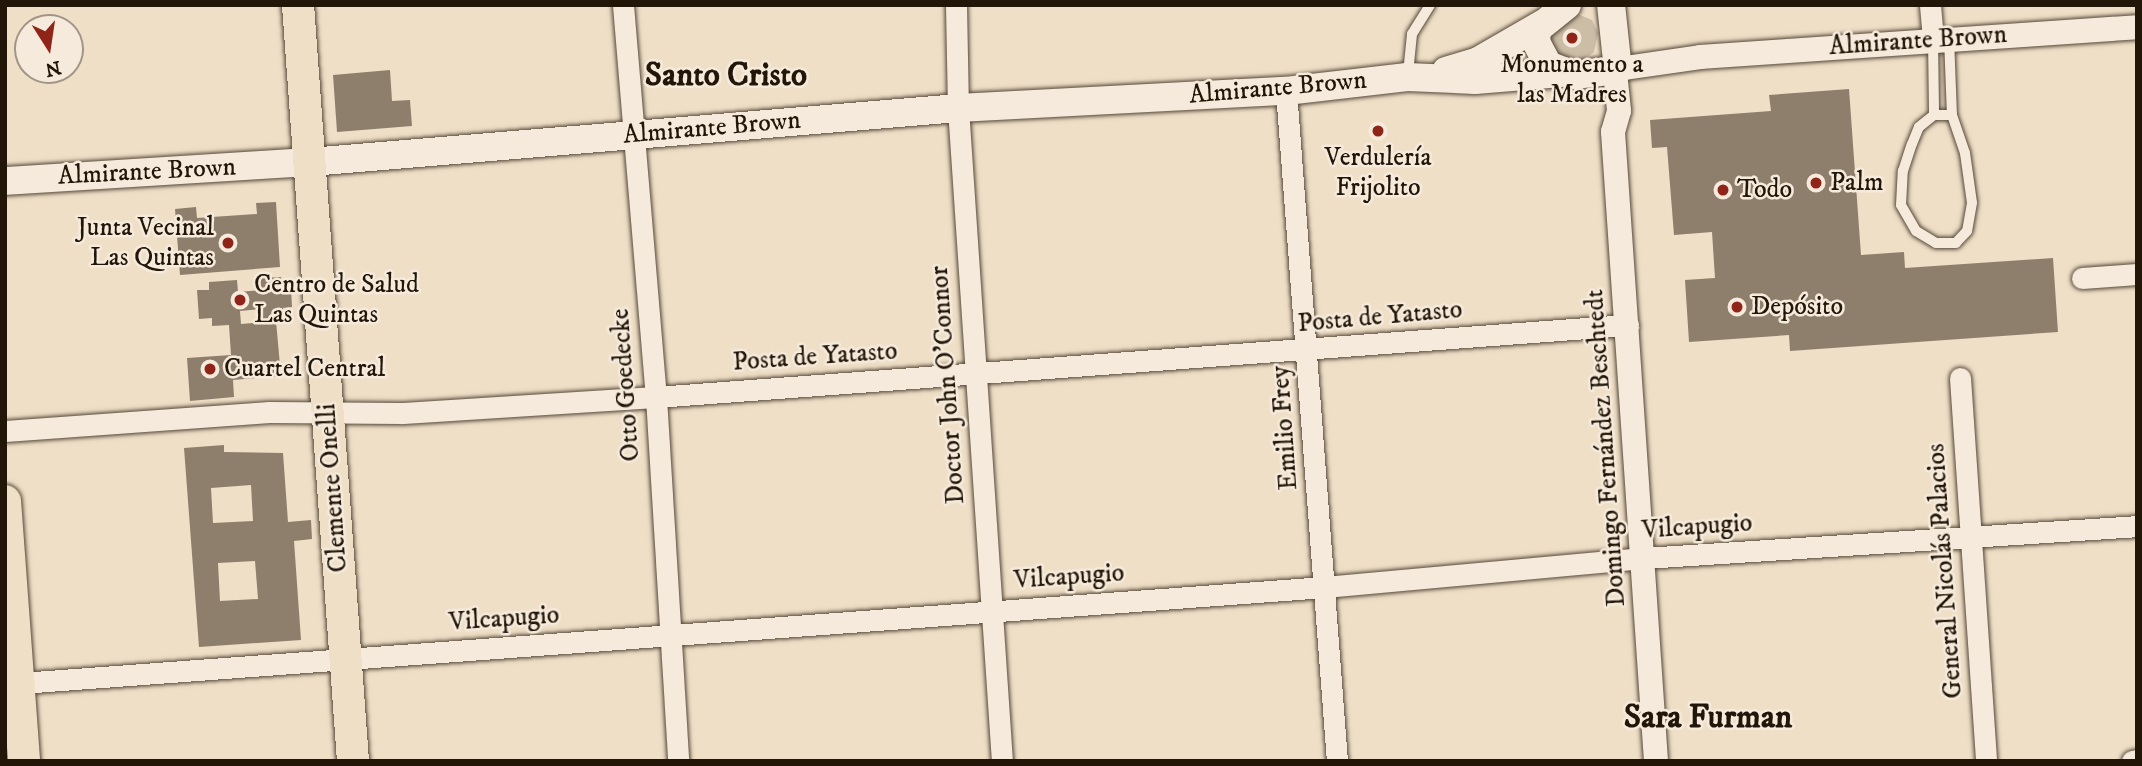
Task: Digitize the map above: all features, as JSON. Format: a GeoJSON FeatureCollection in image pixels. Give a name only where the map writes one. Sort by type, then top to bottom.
{"type":"FeatureCollection","features":[{"type":"Feature","properties":{"kind":"main road","name":"Clemente Onelli"},"geometry":{"type":"LineString","coordinates":[[298,5],[353,761]]}},
{"type":"Feature","properties":{"kind":"main road","name":"Almirante Brown"},"geometry":{"type":"LineString","coordinates":[[5,181],[310,162],[958,108],[1286,90],[1413,77],[1479,61],[1542,24],[1567,5]]}},
{"type":"Feature","properties":{"kind":"main road"},"geometry":{"type":"LineString","coordinates":[[1611,5],[1616,61]]}},
{"type":"Feature","properties":{"kind":"main road"},"geometry":{"type":"LineString","coordinates":[[1542,24],[1536,36],[1537,51],[1571,74]]}},
{"type":"Feature","properties":{"kind":"main road","name":"Almirante Brown"},"geometry":{"type":"LineString","coordinates":[[1413,77],[1475,80],[1571,74],[1616,61]]}},
{"type":"Feature","properties":{"kind":"main road"},"geometry":{"type":"LineString","coordinates":[[5,501],[12,684],[24,761]]}},
{"type":"Feature","properties":{"kind":"street","name":"Otto Goedecke"},"geometry":{"type":"LineString","coordinates":[[623,5],[656,397],[678,761]]}},
{"type":"Feature","properties":{"kind":"street","name":"Doctor John O'Connor"},"geometry":{"type":"LineString","coordinates":[[957,5],[958,108],[1002,761]]}},
{"type":"Feature","properties":{"kind":"street"},"geometry":{"type":"LineString","coordinates":[[1930,5],[1941,39]]}},
{"type":"Feature","properties":{"kind":"street","name":"Almirante Brown"},"geometry":{"type":"LineString","coordinates":[[1616,61],[2137,27]]}},
{"type":"Feature","properties":{"kind":"street","name":"Domingo Fernández Beschtedt"},"geometry":{"type":"LineString","coordinates":[[1613,132],[1619,111],[1616,61]]}},
{"type":"Feature","properties":{"kind":"street","name":"Domingo Fernández Beschtedt"},"geometry":{"type":"LineString","coordinates":[[1571,74],[1601,94],[1613,132],[1656,761]]}},
{"type":"Feature","properties":{"kind":"street","name":"Emilio Frey"},"geometry":{"type":"LineString","coordinates":[[1286,90],[1337,761]]}},
{"type":"Feature","properties":{"kind":"street"},"geometry":{"type":"LineString","coordinates":[[2082,278],[2137,274]]}},
{"type":"Feature","properties":{"kind":"street","name":"Posta de Yatasto"},"geometry":{"type":"LineString","coordinates":[[5,431],[328,411],[402,413],[656,397],[1307,351],[1628,325]]}},
{"type":"Feature","properties":{"kind":"street","name":"General Nicolás Palacios"},"geometry":{"type":"LineString","coordinates":[[1960,378],[1986,761]]}},
{"type":"Feature","properties":{"kind":"street","name":"Vilcapugio"},"geometry":{"type":"LineString","coordinates":[[12,684],[1324,587],[1644,558],[2137,526]]}},
{"type":"Feature","properties":{"kind":"lane"},"geometry":{"type":"LineString","coordinates":[[1413,77],[1412,34],[1430,5]]}},
{"type":"Feature","properties":{"kind":"lane"},"geometry":{"type":"LineString","coordinates":[[1941,39],[1952,115],[1960,130],[1972,203],[1967,231],[1956,243],[1936,243],[1916,231],[1901,205],[1903,170],[1919,127],[1934,116],[1952,115]]}},
{"type":"Feature","properties":{"kind":"lane"},"geometry":{"type":"LineString","coordinates":[[1934,116],[1941,39]]}},
{"type":"Feature","properties":{"kind":"shaded area"},"geometry":{"type":"Polygon","coordinates":[[[1575,13],[1592,20],[1598,33],[1594,52],[1580,63],[1548,50],[1550,27],[1575,13]]]}},
{"type":"Feature","properties":{"kind":"building"},"geometry":{"type":"Polygon","coordinates":[[[390,70],[392,101],[410,100],[412,126],[337,132],[333,75],[390,70]]]}},
{"type":"Feature","properties":{"kind":"building"},"geometry":{"type":"Polygon","coordinates":[[[1849,89],[1861,255],[1904,252],[1905,268],[2053,258],[2058,332],[1790,351],[1789,335],[1689,342],[1685,280],[1715,278],[1712,232],[1674,235],[1667,147],[1652,148],[1650,120],[1771,111],[1769,95],[1849,89]]]}},
{"type":"Feature","properties":{"kind":"building","name":"Junta Vecinal Las Quintas"},"geometry":{"type":"Polygon","coordinates":[[[276,202],[280,267],[180,275],[175,209],[196,207],[197,218],[257,214],[256,203],[276,202]]]}},
{"type":"Feature","properties":{"kind":"building"},"geometry":{"type":"Polygon","coordinates":[[[281,277],[282,289],[291,288],[292,307],[283,308],[284,320],[276,321],[281,376],[233,380],[234,397],[190,401],[187,358],[231,355],[229,325],[212,326],[212,318],[199,319],[197,290],[209,290],[209,282],[237,280],[238,292],[261,290],[260,278],[281,277]],[[263,309],[240,311],[241,324],[263,322],[263,309]]]}},
{"type":"Feature","properties":{"kind":"building"},"geometry":{"type":"Polygon","coordinates":[[[224,445],[224,452],[283,453],[288,522],[311,520],[312,539],[294,541],[301,640],[199,647],[184,448],[224,445]],[[251,485],[211,488],[213,523],[253,521],[251,485]],[[255,561],[218,563],[220,601],[258,599],[255,561]]]}},
{"type":"Feature","properties":{"kind":"place","name":"Monumento a las Madres"},"geometry":{"type":"Point","coordinates":[1572,38]}},
{"type":"Feature","properties":{"kind":"place","name":"Verdulería Frijolito"},"geometry":{"type":"Point","coordinates":[1378,131]}},
{"type":"Feature","properties":{"kind":"place","name":"Palm"},"geometry":{"type":"Point","coordinates":[1816,183]}},
{"type":"Feature","properties":{"kind":"place","name":"Todo"},"geometry":{"type":"Point","coordinates":[1723,190]}},
{"type":"Feature","properties":{"kind":"place","name":"Junta Vecinal Las Quintas"},"geometry":{"type":"Point","coordinates":[228,243]}},
{"type":"Feature","properties":{"kind":"place","name":"Centro de Salud Las Quintas"},"geometry":{"type":"Point","coordinates":[240,300]}},
{"type":"Feature","properties":{"kind":"place","name":"Depósito"},"geometry":{"type":"Point","coordinates":[1737,307]}},
{"type":"Feature","properties":{"kind":"place","name":"Cuartel Central"},"geometry":{"type":"Point","coordinates":[210,369]}},
{"type":"Feature","properties":{"kind":"district","name":"Santo Cristo"},"geometry":{"type":"Point","coordinates":[726,76]}},
{"type":"Feature","properties":{"kind":"district","name":"Sara Furman"},"geometry":{"type":"Point","coordinates":[1708,718]}}]}
